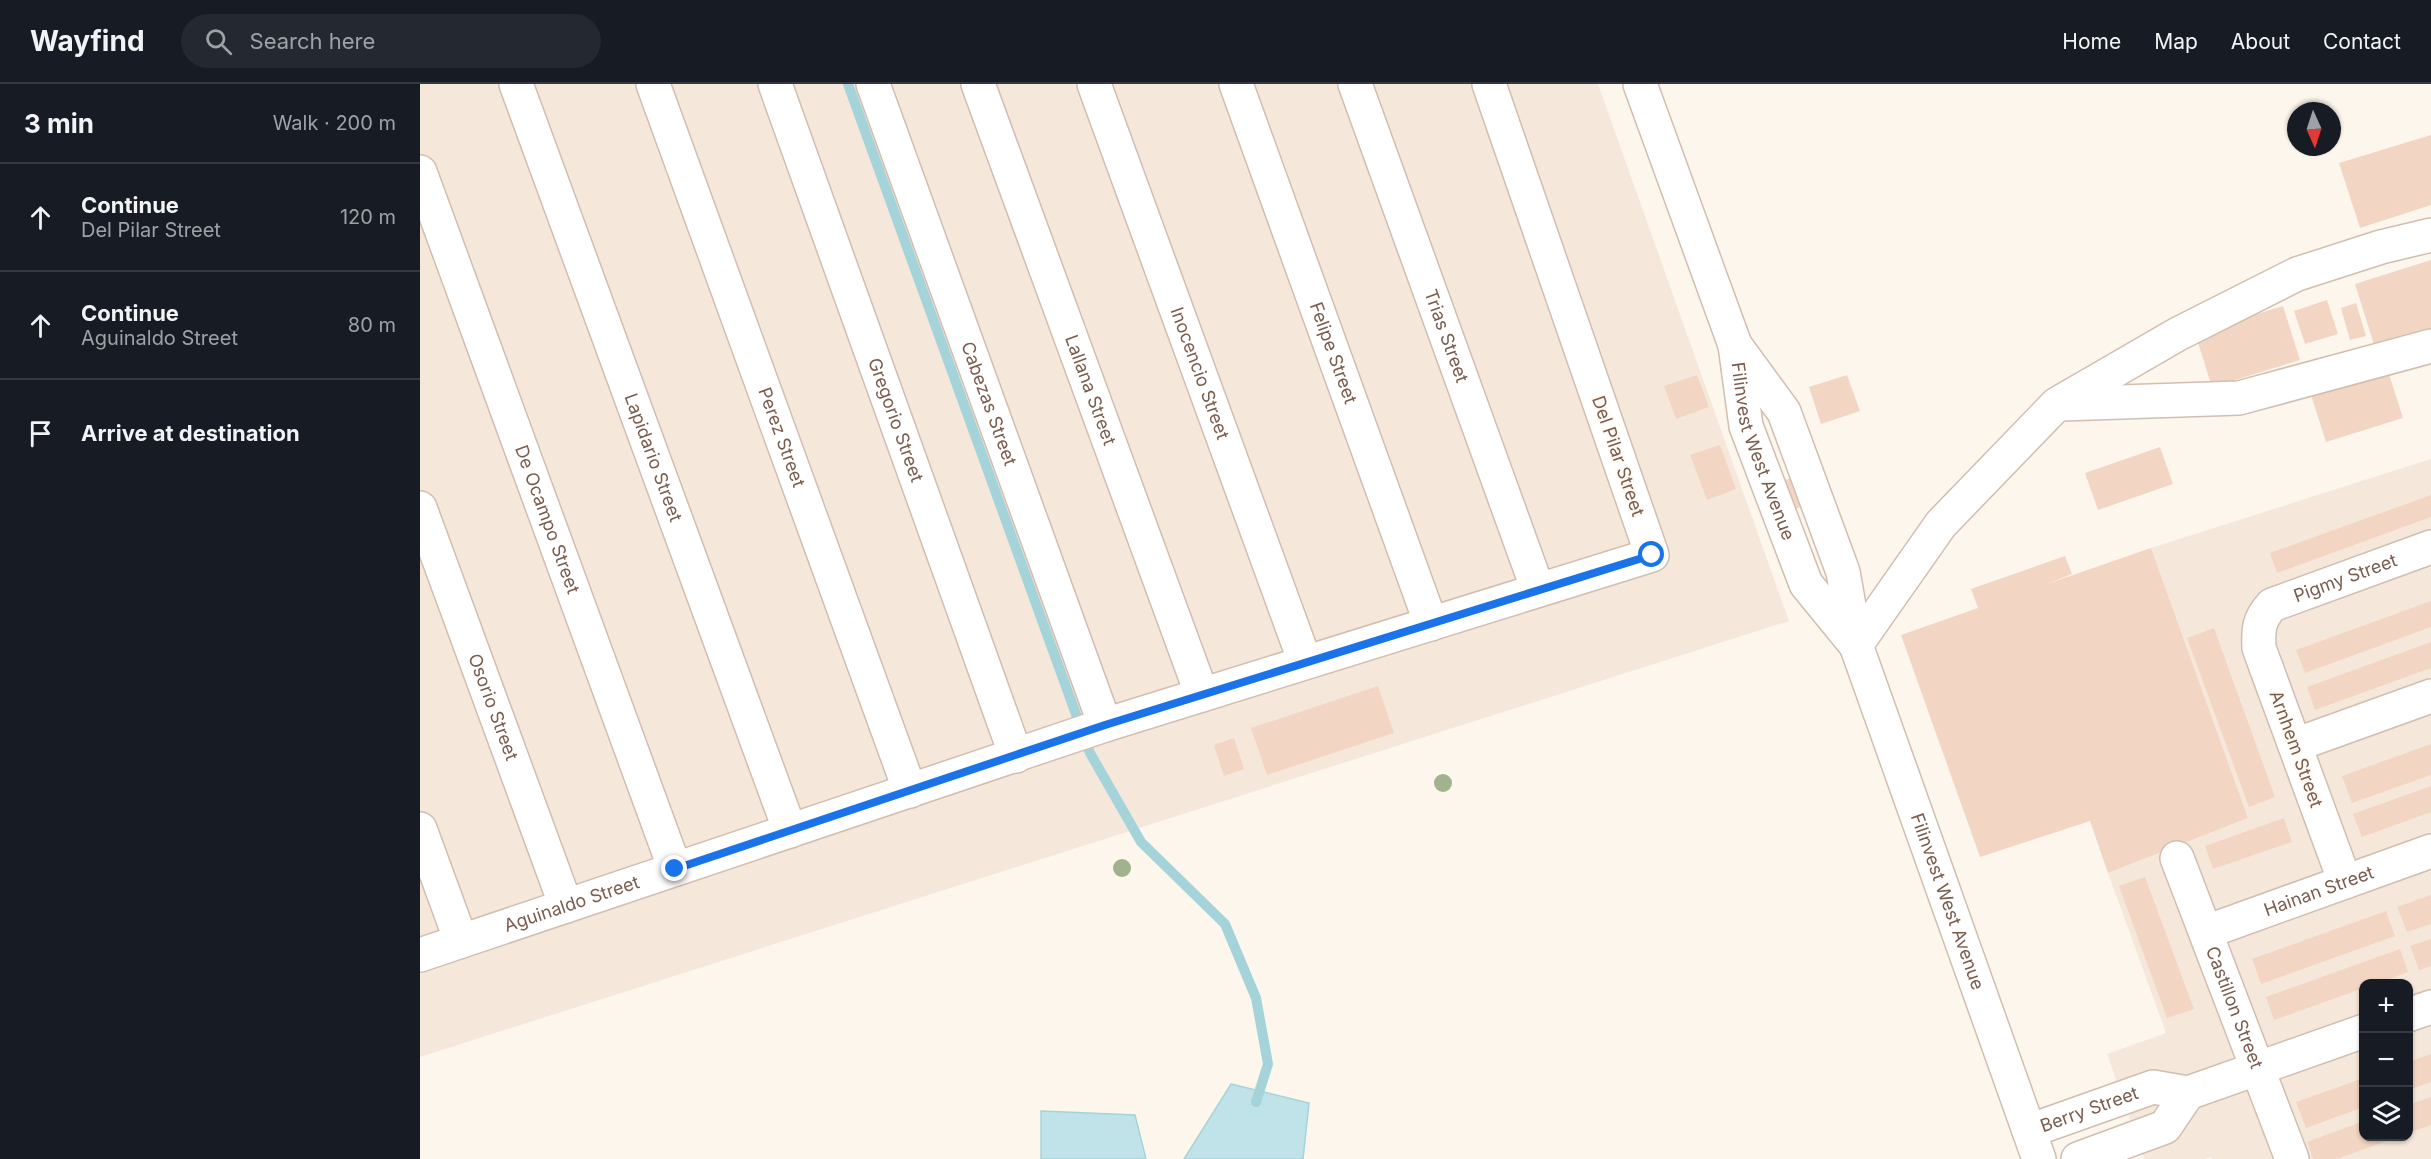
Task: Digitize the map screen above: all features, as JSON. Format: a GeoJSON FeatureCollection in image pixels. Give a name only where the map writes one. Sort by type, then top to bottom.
{"type":"FeatureCollection","features":[{"type":"Feature","properties":{"kind":"street","name":"Lapidario Street"},"geometry":{"type":"LineString","coordinates":[[516,84],[790,831]]}},
{"type":"Feature","properties":{"kind":"street","name":"Perez Street"},"geometry":{"type":"LineString","coordinates":[[653,84],[910,791]]}},
{"type":"Feature","properties":{"kind":"street","name":"Gregorio Street"},"geometry":{"type":"LineString","coordinates":[[775,84],[1016,756]]}},
{"type":"Feature","properties":{"kind":"street","name":"Cabezas Street"},"geometry":{"type":"LineString","coordinates":[[873,84],[1102,727]]}},
{"type":"Feature","properties":{"kind":"street","name":"Lallana Street"},"geometry":{"type":"LineString","coordinates":[[978,84],[1202,695]]}},
{"type":"Feature","properties":{"kind":"street","name":"Inocencio Street"},"geometry":{"type":"LineString","coordinates":[[1094,84],[1305,662]]}},
{"type":"Feature","properties":{"kind":"street","name":"Felipe Street"},"geometry":{"type":"LineString","coordinates":[[1236,84],[1431,624]]}},
{"type":"Feature","properties":{"kind":"street","name":"Trias Street"},"geometry":{"type":"LineString","coordinates":[[1355,84],[1538,590]]}},
{"type":"Feature","properties":{"kind":"street","name":"Del Pilar Street"},"geometry":{"type":"LineString","coordinates":[[1067,739],[1305,662],[1652,555],[1489,84]]}},
{"type":"Feature","properties":{"kind":"street","name":"Filinvest West Avenue"},"geometry":{"type":"LineString","coordinates":[[1640,84],[1735,345],[1784,412],[1843,572],[1856,645],[2034,1145]]}},
{"type":"Feature","properties":{"kind":"street","name":"De Ocampo Street"},"geometry":{"type":"LineString","coordinates":[[420,172],[675,869]]}},
{"type":"Feature","properties":{"kind":"street"},"geometry":{"type":"LineString","coordinates":[[1856,645],[1941,524],[2057,404],[2178,334],[2297,274],[2381,247],[2431,235]]}},
{"type":"Feature","properties":{"kind":"street"},"geometry":{"type":"LineString","coordinates":[[2057,404],[2239,398],[2431,346]]}},
{"type":"Feature","properties":{"kind":"street","name":"Osorio Street"},"geometry":{"type":"LineString","coordinates":[[420,508],[566,906]]}},
{"type":"Feature","properties":{"kind":"street","name":"Pigmy Street"},"geometry":{"type":"LineString","coordinates":[[2262,616],[2271,605],[2287,598],[2431,547]]}},
{"type":"Feature","properties":{"kind":"street","name":"Arnhem Street"},"geometry":{"type":"LineString","coordinates":[[2262,616],[2258,631],[2259,648],[2344,882]]}},
{"type":"Feature","properties":{"kind":"street"},"geometry":{"type":"LineString","coordinates":[[2295,745],[2431,696]]}},
{"type":"Feature","properties":{"kind":"street","name":"Aguinaldo Street"},"geometry":{"type":"LineString","coordinates":[[420,955],[1067,739]]}},
{"type":"Feature","properties":{"kind":"street"},"geometry":{"type":"LineString","coordinates":[[420,829],[461,941]]}},
{"type":"Feature","properties":{"kind":"street","name":"Hainan Street"},"geometry":{"type":"LineString","coordinates":[[2206,932],[2431,851]]}},
{"type":"Feature","properties":{"kind":"street","name":"Castillon Street"},"geometry":{"type":"LineString","coordinates":[[2177,858],[2292,1159]]}},
{"type":"Feature","properties":{"kind":"street"},"geometry":{"type":"LineString","coordinates":[[2413,1014],[2431,1007]]}},
{"type":"Feature","properties":{"kind":"street","name":"Berry Street"},"geometry":{"type":"LineString","coordinates":[[2034,1145],[2153,1088],[2188,1093],[2359,1033]]}},
{"type":"Feature","properties":{"kind":"street"},"geometry":{"type":"LineString","coordinates":[[2078,1159],[2165,1127],[2188,1093]]}},
{"type":"Feature","properties":{"kind":"shaded area"},"geometry":{"type":"Polygon","coordinates":[[[420,84],[1598,84],[1789,621],[420,1057],[420,84]]]}},
{"type":"Feature","properties":{"kind":"shaded area"},"geometry":{"type":"Polygon","coordinates":[[[2431,459],[2431,1159],[2212,1159],[2211,1157],[2205,1159],[2144,1159],[2107,1054],[2166,1033],[2108,873],[2248,818],[2151,548],[2431,459]]]}},
{"type":"Feature","properties":{"kind":"water"},"geometry":{"type":"Polygon","coordinates":[[[1231,1084],[1309,1103],[1303,1159],[1184,1159],[1231,1084]]]}},
{"type":"Feature","properties":{"kind":"water"},"geometry":{"type":"Polygon","coordinates":[[[1041,1111],[1135,1115],[1146,1159],[1041,1159],[1041,1111]]]}},
{"type":"Feature","properties":{"kind":"building"},"geometry":{"type":"Polygon","coordinates":[[[2431,135],[2431,205],[2360,228],[2339,163],[2431,135]]]}},
{"type":"Feature","properties":{"kind":"building"},"geometry":{"type":"Polygon","coordinates":[[[2431,260],[2431,331],[2375,348],[2355,284],[2431,260]]]}},
{"type":"Feature","properties":{"kind":"building"},"geometry":{"type":"Polygon","coordinates":[[[2327,300],[2338,334],[2305,344],[2294,311],[2327,300]]]}},
{"type":"Feature","properties":{"kind":"building"},"geometry":{"type":"Polygon","coordinates":[[[2356,303],[2366,336],[2350,340],[2341,308],[2356,303]]]}},
{"type":"Feature","properties":{"kind":"building"},"geometry":{"type":"Polygon","coordinates":[[[2283,306],[2300,360],[2212,387],[2195,333],[2283,306]]]}},
{"type":"Feature","properties":{"kind":"building"},"geometry":{"type":"Polygon","coordinates":[[[2388,371],[2403,418],[2326,442],[2311,395],[2388,371]]]}},
{"type":"Feature","properties":{"kind":"building"},"geometry":{"type":"Polygon","coordinates":[[[1697,375],[1709,407],[1676,419],[1664,386],[1697,375]]]}},
{"type":"Feature","properties":{"kind":"building"},"geometry":{"type":"Polygon","coordinates":[[[1847,375],[1860,411],[1821,424],[1809,387],[1847,375]]]}},
{"type":"Feature","properties":{"kind":"building"},"geometry":{"type":"Polygon","coordinates":[[[1720,445],[1736,489],[1707,500],[1690,455],[1720,445]]]}},
{"type":"Feature","properties":{"kind":"building"},"geometry":{"type":"Polygon","coordinates":[[[2160,447],[2173,484],[2098,510],[2085,473],[2160,447]]]}},
{"type":"Feature","properties":{"kind":"building"},"geometry":{"type":"Polygon","coordinates":[[[1800,475],[1810,504],[1789,511],[1779,482],[1800,475]]]}},
{"type":"Feature","properties":{"kind":"building"},"geometry":{"type":"Polygon","coordinates":[[[2431,495],[2431,517],[2277,573],[2270,553],[2431,495]]]}},
{"type":"Feature","properties":{"kind":"building"},"geometry":{"type":"Polygon","coordinates":[[[2151,548],[2248,818],[2108,873],[2090,821],[1980,857],[1901,635],[1978,608],[1971,589],[2065,556],[2072,574],[2044,585],[2151,548]]]}},
{"type":"Feature","properties":{"kind":"building"},"geometry":{"type":"Polygon","coordinates":[[[2431,601],[2431,627],[2305,673],[2296,650],[2431,601]]]}},
{"type":"Feature","properties":{"kind":"building"},"geometry":{"type":"Polygon","coordinates":[[[2214,628],[2275,797],[2249,807],[2187,638],[2214,628]]]}},
{"type":"Feature","properties":{"kind":"building"},"geometry":{"type":"Polygon","coordinates":[[[2431,642],[2431,668],[2315,710],[2307,687],[2431,642]]]}},
{"type":"Feature","properties":{"kind":"building"},"geometry":{"type":"Polygon","coordinates":[[[1378,686],[1394,733],[1267,775],[1251,728],[1378,686]]]}},
{"type":"Feature","properties":{"kind":"building"},"geometry":{"type":"Polygon","coordinates":[[[1234,738],[1244,769],[1224,776],[1214,745],[1234,738]]]}},
{"type":"Feature","properties":{"kind":"building"},"geometry":{"type":"Polygon","coordinates":[[[2431,744],[2431,775],[2352,803],[2342,776],[2431,744]]]}},
{"type":"Feature","properties":{"kind":"building"},"geometry":{"type":"Polygon","coordinates":[[[2431,786],[2431,812],[2362,837],[2353,814],[2431,786]]]}},
{"type":"Feature","properties":{"kind":"building"},"geometry":{"type":"Polygon","coordinates":[[[2284,818],[2292,842],[2213,869],[2205,846],[2284,818]]]}},
{"type":"Feature","properties":{"kind":"building"},"geometry":{"type":"Polygon","coordinates":[[[2145,877],[2194,1009],[2167,1018],[2119,886],[2145,877]]]}},
{"type":"Feature","properties":{"kind":"building"},"geometry":{"type":"Polygon","coordinates":[[[2431,895],[2431,924],[2407,932],[2397,907],[2431,895]]]}},
{"type":"Feature","properties":{"kind":"building"},"geometry":{"type":"Polygon","coordinates":[[[2386,911],[2395,936],[2261,984],[2252,959],[2386,911]]]}},
{"type":"Feature","properties":{"kind":"building"},"geometry":{"type":"Polygon","coordinates":[[[2431,939],[2431,966],[2419,970],[2410,946],[2431,939]]]}},
{"type":"Feature","properties":{"kind":"building"},"geometry":{"type":"Polygon","coordinates":[[[2400,949],[2408,972],[2389,979],[2359,979],[2359,990],[2274,1020],[2266,997],[2400,949]]]}},
{"type":"Feature","properties":{"kind":"building"},"geometry":{"type":"Polygon","coordinates":[[[2431,1054],[2431,1082],[2413,1088],[2413,1060],[2431,1054]]]}},
{"type":"Feature","properties":{"kind":"building"},"geometry":{"type":"Polygon","coordinates":[[[2359,1080],[2359,1109],[2306,1128],[2296,1102],[2359,1080]]]}},
{"type":"Feature","properties":{"kind":"building"},"geometry":{"type":"Polygon","coordinates":[[[2431,1097],[2431,1125],[2413,1131],[2413,1103],[2431,1097]]]}},
{"type":"Feature","properties":{"kind":"building"},"geometry":{"type":"Polygon","coordinates":[[[2359,1123],[2359,1141],[2387,1141],[2337,1159],[2313,1159],[2307,1142],[2359,1123]]]}},
{"type":"Feature","properties":{"kind":"waterway"},"geometry":{"type":"LineString","coordinates":[[848,84],[1090,753],[1141,842],[1225,924],[1256,998],[1268,1064],[1256,1102]]}},
{"type":"Feature","properties":{"kind":"route"},"geometry":{"type":"LineString","coordinates":[[675,869],[1105,725],[1652,555]]}}]}
